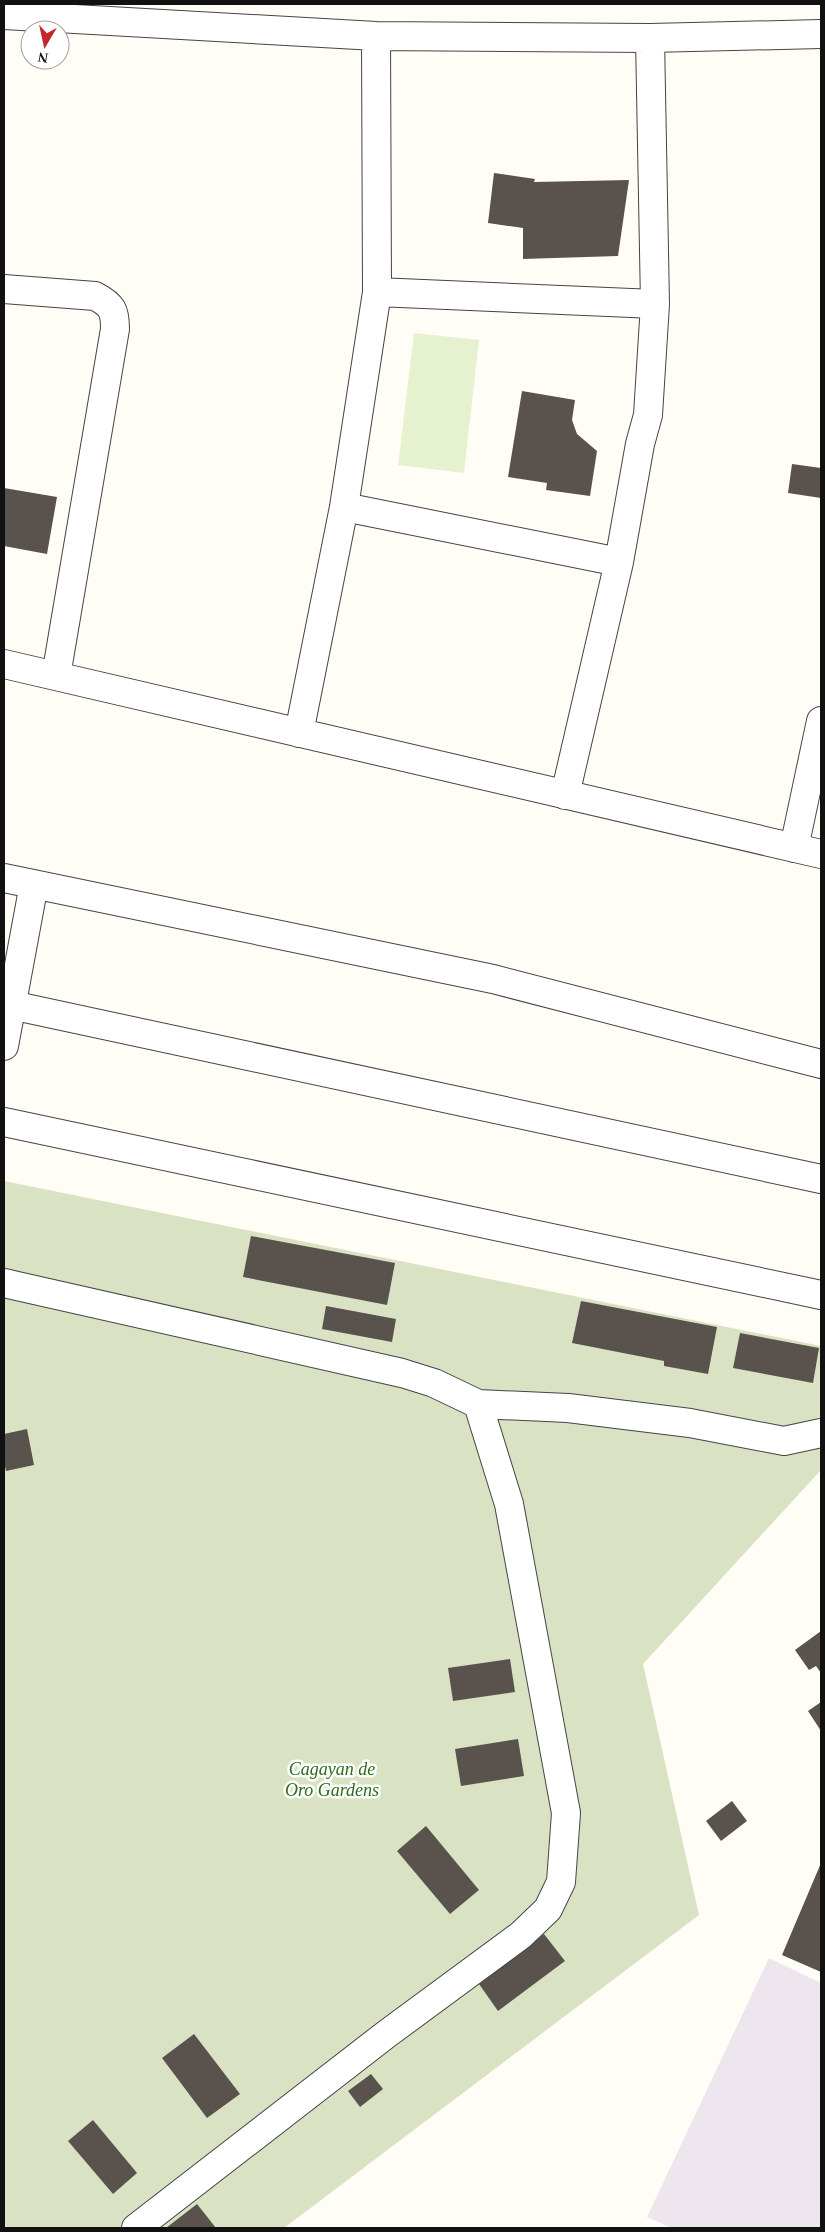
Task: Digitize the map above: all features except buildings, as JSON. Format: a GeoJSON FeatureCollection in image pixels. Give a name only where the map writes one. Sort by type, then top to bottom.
{"type":"FeatureCollection","features":[{"type":"Feature","properties":{"kind":"street"},"geometry":{"type":"LineString","coordinates":[[4,15],[376,36],[650,38],[821,34]]}},
{"type":"Feature","properties":{"kind":"street"},"geometry":{"type":"LineString","coordinates":[[299,733],[344,507],[377,292],[376,36]]}},
{"type":"Feature","properties":{"kind":"street"},"geometry":{"type":"LineString","coordinates":[[565,794],[619,562],[640,444],[648,415],[655,304],[650,38]]}},
{"type":"Feature","properties":{"kind":"street"},"geometry":{"type":"LineString","coordinates":[[4,289],[95,296],[108,303],[115,316],[115,329],[56,676]]}},
{"type":"Feature","properties":{"kind":"street"},"geometry":{"type":"LineString","coordinates":[[377,292],[655,304]]}},
{"type":"Feature","properties":{"kind":"street"},"geometry":{"type":"LineString","coordinates":[[344,507],[619,562]]}},
{"type":"Feature","properties":{"kind":"street"},"geometry":{"type":"LineString","coordinates":[[4,664],[821,854]]}},
{"type":"Feature","properties":{"kind":"street"},"geometry":{"type":"LineString","coordinates":[[794,848],[821,721]]}},
{"type":"Feature","properties":{"kind":"street"},"geometry":{"type":"LineString","coordinates":[[4,878],[493,979],[821,1064]]}},
{"type":"Feature","properties":{"kind":"street"},"geometry":{"type":"LineString","coordinates":[[4,1046],[34,884]]}},
{"type":"Feature","properties":{"kind":"street"},"geometry":{"type":"LineString","coordinates":[[11,1005],[821,1178]]}},
{"type":"Feature","properties":{"kind":"street"},"geometry":{"type":"LineString","coordinates":[[4,1122],[821,1295]]}},
{"type":"Feature","properties":{"kind":"street"},"geometry":{"type":"LineString","coordinates":[[4,1283],[402,1373],[434,1383],[478,1404],[568,1408],[690,1423],[784,1441],[821,1434]]}},
{"type":"Feature","properties":{"kind":"street"},"geometry":{"type":"LineString","coordinates":[[136,2228],[388,2033],[521,1935],[548,1909],[561,1882],[566,1813],[509,1504],[478,1404]]}},
{"type":"Feature","properties":{"kind":"shaded area"},"geometry":{"type":"Polygon","coordinates":[[[769,1958],[821,1983],[821,2228],[672,2228],[647,2217],[769,1958]]]}},
{"type":"Feature","properties":{"kind":"green space"},"geometry":{"type":"Polygon","coordinates":[[[414,333],[479,340],[464,473],[398,465],[414,333]]]}},
{"type":"Feature","properties":{"kind":"green space","name":"Cagayan de Oro Gardens"},"geometry":{"type":"Polygon","coordinates":[[[4,1181],[821,1346],[821,1470],[643,1664],[699,1915],[284,2228],[4,2228],[4,1181]]]}}]}
